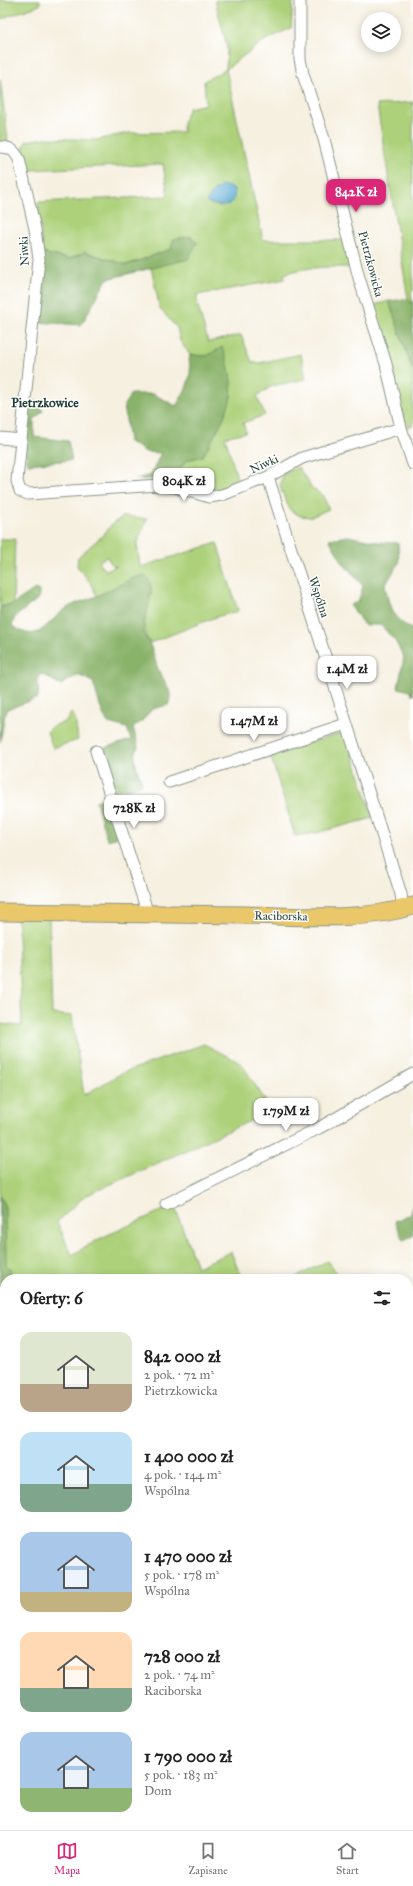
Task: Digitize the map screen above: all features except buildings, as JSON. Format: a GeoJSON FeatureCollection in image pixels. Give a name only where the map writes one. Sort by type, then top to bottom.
{"type":"FeatureCollection","features":[{"type":"Feature","properties":{"kind":"main road","name":"Raciborska"},"geometry":{"type":"LineString","coordinates":[[0,912],[317,916],[361,915],[408,908]]}},
{"type":"Feature","properties":{"kind":"street","name":"Pietrzkowicka"},"geometry":{"type":"LineString","coordinates":[[300,0],[301,66],[324,139],[360,278],[386,364],[401,428],[413,464]]}},
{"type":"Feature","properties":{"kind":"street","name":"Niwki"},"geometry":{"type":"LineString","coordinates":[[0,147],[7,147],[14,151],[19,159],[35,229],[39,259],[17,480],[20,491],[28,494],[158,485],[175,487],[209,497],[222,496],[268,478],[302,458],[401,428]]}},
{"type":"Feature","properties":{"kind":"street"},"geometry":{"type":"LineString","coordinates":[[0,438],[21,440]]}},
{"type":"Feature","properties":{"kind":"street","name":"Wspólna"},"geometry":{"type":"LineString","coordinates":[[268,478],[401,894],[408,908]]}},
{"type":"Feature","properties":{"kind":"street"},"geometry":{"type":"LineString","coordinates":[[169,782],[346,724]]}},
{"type":"Feature","properties":{"kind":"street"},"geometry":{"type":"LineString","coordinates":[[96,751],[148,914]]}},
{"type":"Feature","properties":{"kind":"street"},"geometry":{"type":"LineString","coordinates":[[166,1204],[319,1128],[413,1074]]}},
{"type":"Feature","properties":{"kind":"green space"},"geometry":{"type":"Polygon","coordinates":[[[0,0],[40,0],[40,5],[0,19],[0,0]]]}},
{"type":"Feature","properties":{"kind":"green space"},"geometry":{"type":"Polygon","coordinates":[[[215,0],[293,0],[291,28],[262,42],[226,69],[227,47],[215,0]]]}},
{"type":"Feature","properties":{"kind":"green space"},"geometry":{"type":"Polygon","coordinates":[[[226,69],[263,240],[348,240],[355,267],[319,268],[293,271],[284,274],[285,279],[197,295],[197,303],[208,342],[241,335],[252,362],[259,363],[301,354],[306,379],[272,386],[257,396],[265,415],[243,423],[246,432],[225,437],[239,484],[215,493],[196,486],[170,480],[187,460],[203,456],[222,421],[231,396],[222,347],[207,356],[190,355],[180,341],[177,328],[160,309],[151,267],[188,259],[171,249],[127,265],[85,252],[69,259],[43,253],[38,202],[168,196],[163,164],[31,170],[22,153],[26,141],[45,138],[96,140],[128,133],[183,132],[183,122],[189,108],[206,104],[204,81],[226,69]]]}},
{"type":"Feature","properties":{"kind":"green space"},"geometry":{"type":"Polygon","coordinates":[[[0,79],[8,141],[0,142],[0,79]]]}},
{"type":"Feature","properties":{"kind":"green space"},"geometry":{"type":"Polygon","coordinates":[[[413,102],[413,291],[411,292],[413,305],[408,299],[377,105],[413,102]]]}},
{"type":"Feature","properties":{"kind":"green space"},"geometry":{"type":"Polygon","coordinates":[[[191,236],[197,243],[188,259],[107,279],[81,325],[37,322],[42,282],[43,253],[69,259],[85,252],[127,265],[171,249],[174,239],[191,236]]]}},
{"type":"Feature","properties":{"kind":"green space"},"geometry":{"type":"Polygon","coordinates":[[[408,299],[413,305],[413,371],[389,301],[408,299]]]}},
{"type":"Feature","properties":{"kind":"green space"},"geometry":{"type":"Polygon","coordinates":[[[389,301],[413,371],[413,425],[409,427],[400,411],[371,306],[389,301]]]}},
{"type":"Feature","properties":{"kind":"green space"},"geometry":{"type":"Polygon","coordinates":[[[222,347],[230,371],[230,403],[203,456],[187,460],[170,480],[136,479],[151,475],[161,453],[146,452],[129,442],[124,405],[131,394],[153,394],[176,406],[185,390],[189,378],[190,355],[207,356],[222,347]]]}},
{"type":"Feature","properties":{"kind":"green space"},"geometry":{"type":"Polygon","coordinates":[[[36,400],[43,411],[34,420],[34,437],[68,441],[72,460],[28,464],[23,439],[28,407],[36,400]]]}},
{"type":"Feature","properties":{"kind":"green space"},"geometry":{"type":"Polygon","coordinates":[[[298,467],[312,488],[323,496],[329,509],[311,517],[300,516],[290,510],[280,485],[283,474],[298,467]]]}},
{"type":"Feature","properties":{"kind":"green space"},"geometry":{"type":"Polygon","coordinates":[[[124,516],[147,519],[137,544],[140,567],[217,543],[238,611],[216,617],[150,643],[145,632],[145,621],[150,599],[126,582],[97,596],[90,582],[77,566],[78,557],[103,535],[113,523],[124,516]],[[107,557],[99,561],[99,564],[106,570],[117,566],[112,565],[107,557]]]}},
{"type":"Feature","properties":{"kind":"green space"},"geometry":{"type":"Polygon","coordinates":[[[348,536],[378,542],[398,543],[399,563],[385,585],[390,607],[396,617],[413,630],[413,696],[410,691],[398,688],[404,657],[395,641],[381,625],[364,625],[350,605],[358,602],[363,586],[343,563],[329,539],[348,536]]]}},
{"type":"Feature","properties":{"kind":"green space"},"geometry":{"type":"Polygon","coordinates":[[[0,539],[15,539],[13,604],[0,607],[0,539]]]}},
{"type":"Feature","properties":{"kind":"green space"},"geometry":{"type":"Polygon","coordinates":[[[141,576],[147,577],[151,591],[151,598],[145,619],[144,634],[153,651],[161,676],[168,687],[170,695],[168,705],[152,709],[143,720],[133,727],[138,746],[135,761],[142,784],[128,789],[114,791],[101,749],[131,740],[127,728],[108,723],[102,712],[93,682],[78,675],[60,685],[40,674],[38,680],[38,698],[8,709],[5,715],[0,742],[0,607],[13,604],[35,589],[39,591],[39,598],[15,617],[12,626],[26,633],[35,633],[43,629],[63,610],[141,576]]]}},
{"type":"Feature","properties":{"kind":"green space"},"geometry":{"type":"Polygon","coordinates":[[[71,713],[75,717],[78,740],[53,748],[47,732],[51,727],[67,721],[71,713]]]}},
{"type":"Feature","properties":{"kind":"green space"},"geometry":{"type":"Polygon","coordinates":[[[342,733],[348,738],[373,818],[316,833],[295,836],[270,754],[342,733]]]}},
{"type":"Feature","properties":{"kind":"green space"},"geometry":{"type":"Polygon","coordinates":[[[106,798],[118,837],[107,840],[96,801],[106,798]]]}},
{"type":"Feature","properties":{"kind":"green space"},"geometry":{"type":"Polygon","coordinates":[[[17,913],[49,913],[52,1014],[72,1016],[84,1095],[122,1073],[204,1044],[241,1063],[272,1111],[85,1196],[57,1222],[72,1255],[99,1239],[174,1205],[197,1267],[231,1252],[240,1274],[0,1274],[0,1024],[22,1026],[17,913]]]}},
{"type":"Feature","properties":{"kind":"green space"},"geometry":{"type":"Polygon","coordinates":[[[0,1196],[5,1204],[6,1265],[13,1274],[0,1274],[0,1196]]]}},
{"type":"Feature","properties":{"kind":"green space"},"geometry":{"type":"Polygon","coordinates":[[[413,1203],[413,1236],[403,1240],[395,1221],[411,1214],[413,1203]]]}},
{"type":"Feature","properties":{"kind":"green space"},"geometry":{"type":"Polygon","coordinates":[[[327,1261],[338,1274],[302,1274],[327,1261]]]}},
{"type":"Feature","properties":{"kind":"water"},"geometry":{"type":"Polygon","coordinates":[[[223,185],[234,189],[235,196],[231,203],[222,206],[206,202],[214,191],[223,185]]]}},
{"type":"Feature","properties":{"kind":"district","name":"Pietrzkowice"},"geometry":{"type":"Point","coordinates":[45,403]}}]}
